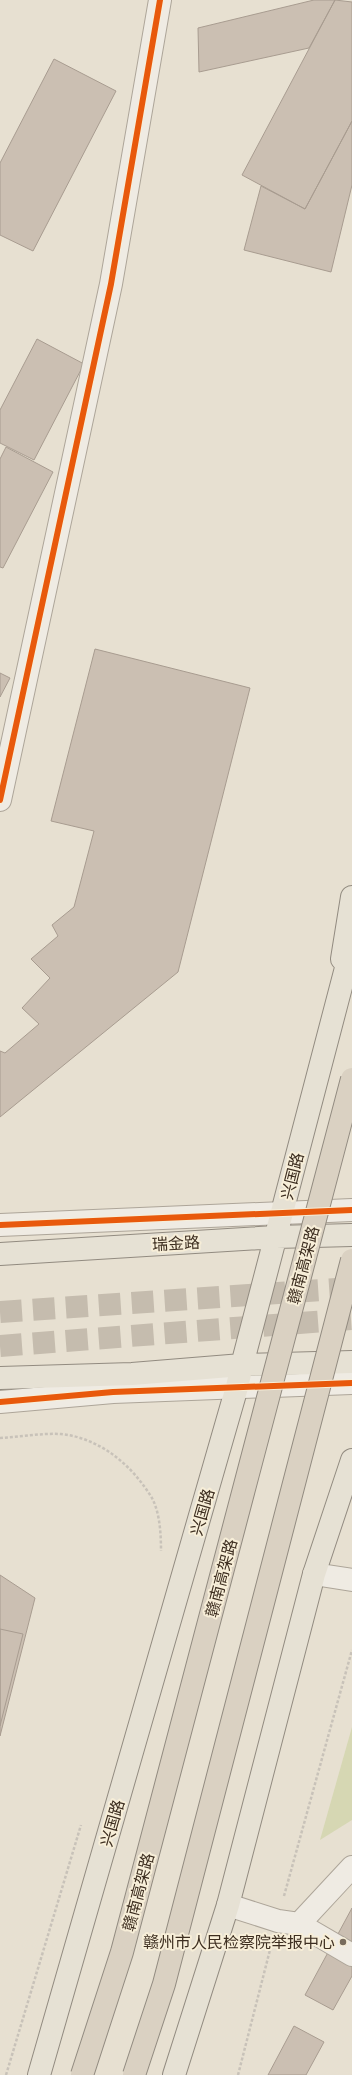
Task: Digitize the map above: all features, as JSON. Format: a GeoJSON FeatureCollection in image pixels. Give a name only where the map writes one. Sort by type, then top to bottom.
{"type":"FeatureCollection","features":[{"type":"Feature","properties":{"kind":"highway","name":"赣南高架路"},"geometry":{"type":"LineString","coordinates":[[82,2075],[122,1952],[352,1079]]}},
{"type":"Feature","properties":{"kind":"highway"},"geometry":{"type":"LineString","coordinates":[[134,2075],[164,1984],[352,1260]]}},
{"type":"Feature","properties":{"kind":"main road"},"geometry":{"type":"LineString","coordinates":[[331,1026],[352,898]]}},
{"type":"Feature","properties":{"kind":"main road","name":"兴国路"},"geometry":{"type":"LineString","coordinates":[[39,2075],[238,1387],[242,1365],[352,945]]}},
{"type":"Feature","properties":{"kind":"main road","name":"瑞金路"},"geometry":{"type":"LineString","coordinates":[[0,1254],[276,1237],[352,1235]]}},
{"type":"Feature","properties":{"kind":"main road"},"geometry":{"type":"LineString","coordinates":[[0,1378],[132,1374],[242,1365],[352,1362]]}},
{"type":"Feature","properties":{"kind":"main road"},"geometry":{"type":"LineString","coordinates":[[174,2075],[228,1905],[314,1574],[352,1460]]}},
{"type":"Feature","properties":{"kind":"street"},"geometry":{"type":"LineString","coordinates":[[0,800],[111,284],[160,0]]}},
{"type":"Feature","properties":{"kind":"street"},"geometry":{"type":"LineString","coordinates":[[0,1225],[352,1210]]}},
{"type":"Feature","properties":{"kind":"street"},"geometry":{"type":"LineString","coordinates":[[0,1402],[113,1392],[352,1384]]}},
{"type":"Feature","properties":{"kind":"street"},"geometry":{"type":"LineString","coordinates":[[314,1574],[352,1580]]}},
{"type":"Feature","properties":{"kind":"street"},"geometry":{"type":"LineString","coordinates":[[288,1923],[352,1867]]}},
{"type":"Feature","properties":{"kind":"street"},"geometry":{"type":"LineString","coordinates":[[228,1905],[288,1923],[352,1955]]}},
{"type":"Feature","properties":{"kind":"path"},"geometry":{"type":"LineString","coordinates":[[0,1438],[61,1434],[96,1443],[108,1451],[126,1464],[152,1499],[161,1531],[161,1553]]}},
{"type":"Feature","properties":{"kind":"path"},"geometry":{"type":"LineString","coordinates":[[238,2075],[288,1923],[352,1650]]}},
{"type":"Feature","properties":{"kind":"path"},"geometry":{"type":"LineString","coordinates":[[6,2075],[83,1818]]}},
{"type":"Feature","properties":{"kind":"green space"},"geometry":{"type":"Polygon","coordinates":[[[352,1727],[352,1820],[320,1840],[352,1727]]]}},
{"type":"Feature","properties":{"kind":"building"},"geometry":{"type":"Polygon","coordinates":[[[314,0],[335,0],[309,48],[199,72],[198,28],[314,0]]]}},
{"type":"Feature","properties":{"kind":"building"},"geometry":{"type":"Polygon","coordinates":[[[335,0],[352,2],[352,121],[305,209],[242,175],[335,0]]]}},
{"type":"Feature","properties":{"kind":"building"},"geometry":{"type":"Polygon","coordinates":[[[54,59],[116,91],[33,251],[0,235],[0,163],[54,59]]]}},
{"type":"Feature","properties":{"kind":"building"},"geometry":{"type":"Polygon","coordinates":[[[352,121],[352,185],[331,272],[244,250],[261,186],[305,209],[352,121]]]}},
{"type":"Feature","properties":{"kind":"building"},"geometry":{"type":"Polygon","coordinates":[[[37,339],[84,364],[34,460],[0,443],[0,410],[37,339]]]}},
{"type":"Feature","properties":{"kind":"building"},"geometry":{"type":"Polygon","coordinates":[[[6,447],[53,472],[3,568],[0,567],[0,459],[6,447]]]}},
{"type":"Feature","properties":{"kind":"building"},"geometry":{"type":"Polygon","coordinates":[[[95,649],[250,688],[178,972],[0,1117],[0,1051],[5,1053],[39,1024],[22,1008],[50,978],[31,959],[58,936],[52,925],[74,907],[94,831],[51,821],[95,649]]]}},
{"type":"Feature","properties":{"kind":"building"},"geometry":{"type":"Polygon","coordinates":[[[0,673],[10,678],[0,697],[0,673]]]}},
{"type":"Feature","properties":{"kind":"building"},"geometry":{"type":"Polygon","coordinates":[[[0,1575],[35,1598],[0,1736],[0,1575]]]}},
{"type":"Feature","properties":{"kind":"building"},"geometry":{"type":"Polygon","coordinates":[[[0,1629],[23,1634],[0,1726],[0,1629]]]}},
{"type":"Feature","properties":{"kind":"building","name":"赣州市人民检察院举报中心"},"geometry":{"type":"Polygon","coordinates":[[[352,1908],[352,1976],[333,2010],[305,1995],[352,1908]]]}},
{"type":"Feature","properties":{"kind":"building"},"geometry":{"type":"Polygon","coordinates":[[[294,2026],[324,2042],[306,2075],[268,2075],[294,2026]]]}},
{"type":"Feature","properties":{"kind":"tunnel"},"geometry":{"type":"LineString","coordinates":[[0,1312],[352,1288]]}},
{"type":"Feature","properties":{"kind":"tunnel"},"geometry":{"type":"LineString","coordinates":[[0,1346],[352,1319]]}},
{"type":"Feature","properties":{"kind":"cycle path"},"geometry":{"type":"LineString","coordinates":[[0,800],[111,284],[160,0]]}},
{"type":"Feature","properties":{"kind":"cycle path"},"geometry":{"type":"LineString","coordinates":[[0,1225],[352,1210]]}},
{"type":"Feature","properties":{"kind":"cycle path"},"geometry":{"type":"LineString","coordinates":[[0,1402],[113,1392],[352,1383]]}},
{"type":"Feature","properties":{"kind":"place","name":"赣州市人民检察院举报中心"},"geometry":{"type":"Point","coordinates":[343,1942]}}]}
